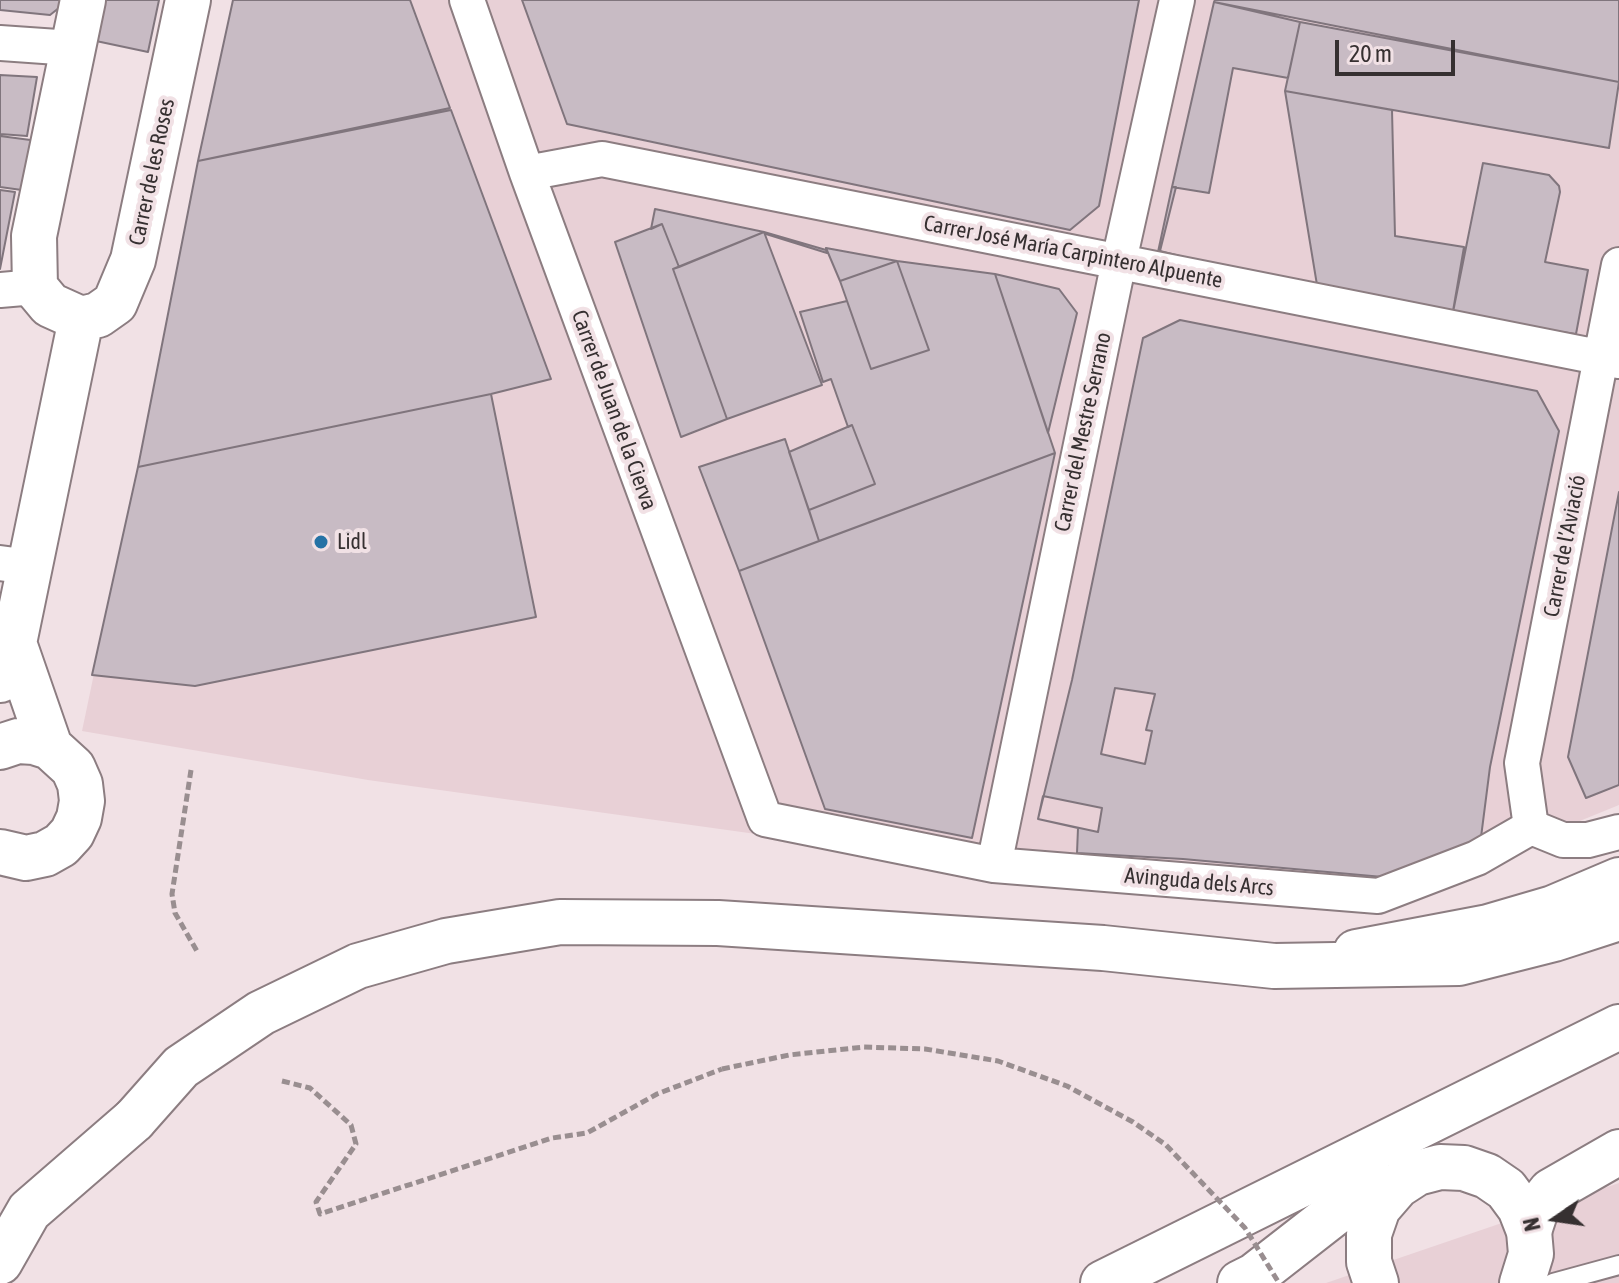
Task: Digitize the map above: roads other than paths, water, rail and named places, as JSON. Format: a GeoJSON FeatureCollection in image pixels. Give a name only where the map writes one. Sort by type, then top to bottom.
{"type":"FeatureCollection","features":[{"type":"Feature","properties":{"kind":"main road"},"geometry":{"type":"LineString","coordinates":[[0,852],[26,858],[45,854],[61,845],[72,833],[82,801],[80,784],[73,768],[50,747],[7,662],[15,565],[81,319],[17,288],[34,236],[83,0]]}},
{"type":"Feature","properties":{"kind":"main road","name":"Carrer de les Roses"},"geometry":{"type":"LineString","coordinates":[[81,319],[98,315],[115,303],[133,260],[188,0]]}},
{"type":"Feature","properties":{"kind":"main road"},"geometry":{"type":"LineString","coordinates":[[0,747],[18,741],[50,747]]}},
{"type":"Feature","properties":{"kind":"main road"},"geometry":{"type":"LineString","coordinates":[[1274,966],[1488,927],[1553,908],[1619,880]]}},
{"type":"Feature","properties":{"kind":"main road"},"geometry":{"type":"LineString","coordinates":[[0,1262],[29,1211],[134,1120],[181,1067],[261,1013],[358,966],[446,941],[560,922],[764,926],[1103,948],[1274,966],[1459,963],[1554,939],[1619,918]]}},
{"type":"Feature","properties":{"kind":"main road"},"geometry":{"type":"LineString","coordinates":[[1103,1283],[1619,1027]]}},
{"type":"Feature","properties":{"kind":"main road"},"geometry":{"type":"LineString","coordinates":[[1534,1263],[1536,1210],[1551,1191],[1619,1152]]}},
{"type":"Feature","properties":{"kind":"main road"},"geometry":{"type":"LineString","coordinates":[[1376,1283],[1369,1262],[1369,1234],[1378,1208],[1397,1186],[1417,1173],[1440,1167],[1464,1168],[1487,1176],[1506,1189],[1520,1208],[1534,1263]]}},
{"type":"Feature","properties":{"kind":"main road"},"geometry":{"type":"LineString","coordinates":[[1240,1283],[1254,1276],[1340,1209],[1368,1194],[1397,1186]]}},
{"type":"Feature","properties":{"kind":"street","name":"Carrer de Juan de la Cierva"},"geometry":{"type":"LineString","coordinates":[[467,0],[527,173],[765,819]]}},
{"type":"Feature","properties":{"kind":"street","name":"Carrer del Mestre Serrano"},"geometry":{"type":"LineString","coordinates":[[994,865],[1119,261],[1177,0]]}},
{"type":"Feature","properties":{"kind":"street"},"geometry":{"type":"LineString","coordinates":[[0,43],[72,48]]}},
{"type":"Feature","properties":{"kind":"street","name":"Carrer José María Carpintero Alpuente"},"geometry":{"type":"LineString","coordinates":[[527,173],[602,159],[1611,359]]}},
{"type":"Feature","properties":{"kind":"street","name":"Carrer de l’Aviació"},"geometry":{"type":"LineString","coordinates":[[1531,827],[1522,763],[1611,359],[1619,265]]}},
{"type":"Feature","properties":{"kind":"street","name":"Avinguda dels Arcs"},"geometry":{"type":"LineString","coordinates":[[765,819],[994,865],[1378,896],[1477,858],[1531,827]]}},
{"type":"Feature","properties":{"kind":"street"},"geometry":{"type":"LineString","coordinates":[[1531,827],[1563,840],[1588,840],[1619,832]]}},
{"type":"Feature","properties":{"kind":"lane"},"geometry":{"type":"LineString","coordinates":[[1534,1263],[1577,1274]]}},
{"type":"Feature","properties":{"kind":"lane"},"geometry":{"type":"LineString","coordinates":[[1534,1263],[1577,1274],[1619,1265]]}},
{"type":"Feature","properties":{"kind":"place","name":"Lidl"},"geometry":{"type":"Point","coordinates":[321,542]}}]}
